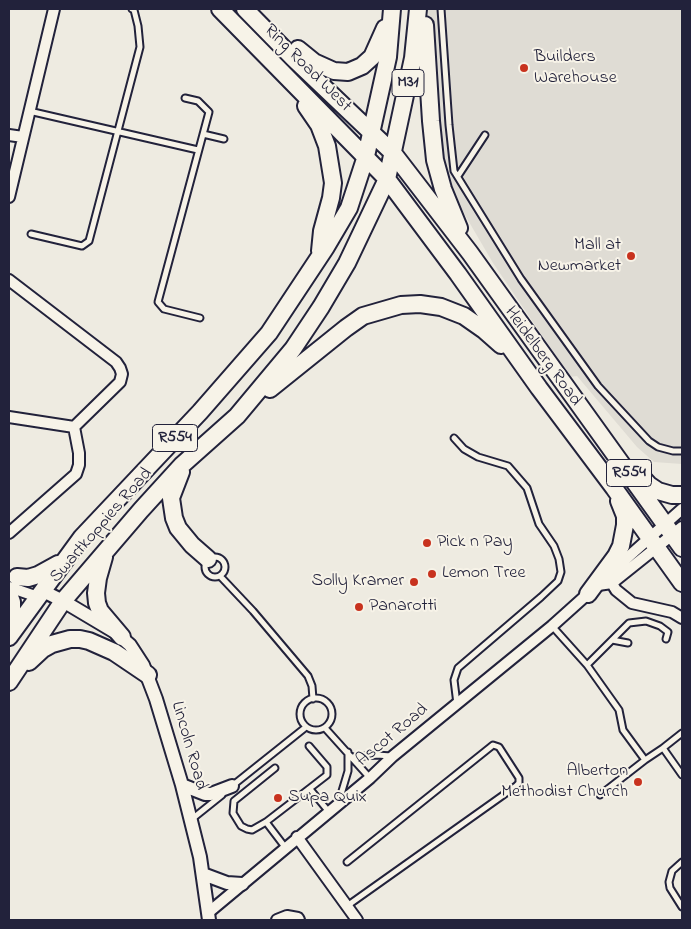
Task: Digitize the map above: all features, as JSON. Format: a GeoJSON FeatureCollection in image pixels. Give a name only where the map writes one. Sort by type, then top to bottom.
{"type":"FeatureCollection","features":[{"type":"Feature","properties":{"kind":"main road","name":"Ring Road West"},"geometry":{"type":"LineString","coordinates":[[220,9],[366,156]]}},
{"type":"Feature","properties":{"kind":"main road","name":"Ring Road West"},"geometry":{"type":"LineString","coordinates":[[246,9],[293,58],[372,132]]}},
{"type":"Feature","properties":{"kind":"main road"},"geometry":{"type":"LineString","coordinates":[[246,9],[272,26],[314,62],[334,71],[348,72],[362,66],[372,57],[392,9]]}},
{"type":"Feature","properties":{"kind":"main road","name":"M31"},"geometry":{"type":"LineString","coordinates":[[372,132],[388,57],[392,9]]}},
{"type":"Feature","properties":{"kind":"main road","name":"M31"},"geometry":{"type":"LineString","coordinates":[[393,153],[413,58],[418,9]]}},
{"type":"Feature","properties":{"kind":"main road"},"geometry":{"type":"LineString","coordinates":[[422,9],[435,160],[448,203],[470,253]]}},
{"type":"Feature","properties":{"kind":"main road"},"geometry":{"type":"LineString","coordinates":[[279,69],[319,125],[327,146],[333,182],[328,213],[322,231],[319,258]]}},
{"type":"Feature","properties":{"kind":"main road","name":"Heidelberg Road"},"geometry":{"type":"LineString","coordinates":[[372,132],[393,153],[470,253],[592,422],[674,528],[682,548]]}},
{"type":"Feature","properties":{"kind":"main road","name":"Swartkoppies Road"},"geometry":{"type":"LineString","coordinates":[[9,637],[82,537],[200,412],[263,340],[319,258],[349,208],[372,132]]}},
{"type":"Feature","properties":{"kind":"main road","name":"Swartkoppies Road"},"geometry":{"type":"LineString","coordinates":[[9,682],[61,603],[147,503],[182,465],[237,416],[293,349],[347,263],[387,179],[393,153]]}},
{"type":"Feature","properties":{"kind":"main road","name":"Heidelberg Road"},"geometry":{"type":"LineString","coordinates":[[366,156],[387,179],[458,274],[522,365],[682,583]]}},
{"type":"Feature","properties":{"kind":"main road"},"geometry":{"type":"LineString","coordinates":[[237,416],[346,328],[364,316],[401,305],[420,304],[441,307],[464,316],[484,330],[522,365]]}},
{"type":"Feature","properties":{"kind":"main road"},"geometry":{"type":"LineString","coordinates":[[592,422],[649,485],[664,494],[682,495]]}},
{"type":"Feature","properties":{"kind":"main road"},"geometry":{"type":"LineString","coordinates":[[196,452],[181,472],[174,488],[171,498],[172,507],[178,528],[192,545],[208,559]]}},
{"type":"Feature","properties":{"kind":"main road"},"geometry":{"type":"LineString","coordinates":[[593,590],[616,556],[624,536],[625,516],[614,488]]}},
{"type":"Feature","properties":{"kind":"main road"},"geometry":{"type":"LineString","coordinates":[[105,552],[96,593],[100,611],[122,637]]}},
{"type":"Feature","properties":{"kind":"main road"},"geometry":{"type":"LineString","coordinates":[[11,580],[38,576],[64,560]]}},
{"type":"Feature","properties":{"kind":"main road"},"geometry":{"type":"LineString","coordinates":[[9,594],[12,609],[9,637]]}},
{"type":"Feature","properties":{"kind":"main road"},"geometry":{"type":"LineString","coordinates":[[9,682],[43,649],[59,641],[70,639],[80,639],[100,645],[148,675]]}},
{"type":"Feature","properties":{"kind":"street"},"geometry":{"type":"LineString","coordinates":[[9,197],[54,9]]}},
{"type":"Feature","properties":{"kind":"street"},"geometry":{"type":"LineString","coordinates":[[9,135],[23,137]]}},
{"type":"Feature","properties":{"kind":"street"},"geometry":{"type":"LineString","coordinates":[[9,280],[116,362],[120,368],[122,374],[120,382],[74,428]]}},
{"type":"Feature","properties":{"kind":"street"},"geometry":{"type":"LineString","coordinates":[[9,417],[74,428]]}},
{"type":"Feature","properties":{"kind":"street"},"geometry":{"type":"LineString","coordinates":[[9,533],[76,474],[79,465],[79,453],[74,428]]}},
{"type":"Feature","properties":{"kind":"street"},"geometry":{"type":"LineString","coordinates":[[593,590],[653,542],[674,528],[682,509]]}},
{"type":"Feature","properties":{"kind":"street"},"geometry":{"type":"LineString","coordinates":[[609,579],[616,590],[632,603],[672,612],[682,618]]}},
{"type":"Feature","properties":{"kind":"street"},"geometry":{"type":"LineString","coordinates":[[11,580],[40,594]]}},
{"type":"Feature","properties":{"kind":"street","name":"Ascot Road"},"geometry":{"type":"LineString","coordinates":[[209,916],[242,884],[285,847],[593,590]]}},
{"type":"Feature","properties":{"kind":"street","name":"Lincoln Road"},"geometry":{"type":"LineString","coordinates":[[40,594],[82,612],[104,624],[122,637],[138,655],[148,675],[182,785],[203,874],[209,916]]}},
{"type":"Feature","properties":{"kind":"street"},"geometry":{"type":"LineString","coordinates":[[182,785],[205,794],[211,794],[232,786]]}},
{"type":"Feature","properties":{"kind":"street"},"geometry":{"type":"LineString","coordinates":[[297,837],[357,920]]}},
{"type":"Feature","properties":{"kind":"street"},"geometry":{"type":"LineString","coordinates":[[203,874],[227,883],[242,884]]}},
{"type":"Feature","properties":{"kind":"street"},"geometry":{"type":"LineString","coordinates":[[277,920],[287,916],[300,920]]}},
{"type":"Feature","properties":{"kind":"lane"},"geometry":{"type":"LineString","coordinates":[[31,234],[82,246],[88,241],[140,46],[138,26],[134,10],[132,9]]}},
{"type":"Feature","properties":{"kind":"lane"},"geometry":{"type":"LineString","coordinates":[[441,9],[454,171],[521,279],[598,386],[649,441],[658,447],[682,451]]}},
{"type":"Feature","properties":{"kind":"lane"},"geometry":{"type":"LineString","coordinates":[[186,98],[198,101],[209,112],[158,302],[164,309],[200,318]]}},
{"type":"Feature","properties":{"kind":"lane"},"geometry":{"type":"LineString","coordinates":[[29,111],[198,150]]}},
{"type":"Feature","properties":{"kind":"lane"},"geometry":{"type":"LineString","coordinates":[[203,134],[224,139]]}},
{"type":"Feature","properties":{"kind":"lane"},"geometry":{"type":"LineString","coordinates":[[458,176],[486,135]]}},
{"type":"Feature","properties":{"kind":"lane"},"geometry":{"type":"LineString","coordinates":[[454,438],[464,449],[508,466],[527,488],[539,524],[554,546],[561,572],[558,582],[542,597],[458,668],[454,680],[457,704]]}},
{"type":"Feature","properties":{"kind":"lane"},"geometry":{"type":"LineString","coordinates":[[215,556],[223,560],[225,569],[220,576],[214,577],[207,573],[205,567],[208,559],[215,556]]}},
{"type":"Feature","properties":{"kind":"lane"},"geometry":{"type":"LineString","coordinates":[[220,576],[253,611],[308,676],[312,686],[313,699]]}},
{"type":"Feature","properties":{"kind":"lane"},"geometry":{"type":"LineString","coordinates":[[587,665],[629,623],[646,621],[660,626],[668,632],[666,639]]}},
{"type":"Feature","properties":{"kind":"lane"},"geometry":{"type":"LineString","coordinates":[[552,626],[587,665],[618,710],[623,730],[645,760]]}},
{"type":"Feature","properties":{"kind":"lane"},"geometry":{"type":"LineString","coordinates":[[612,640],[628,643]]}},
{"type":"Feature","properties":{"kind":"lane"},"geometry":{"type":"LineString","coordinates":[[313,699],[326,701],[332,710],[331,720],[325,728],[314,730],[306,727],[301,722],[300,711],[303,704],[313,699]]}},
{"type":"Feature","properties":{"kind":"lane"},"geometry":{"type":"LineString","coordinates":[[191,820],[306,727]]}},
{"type":"Feature","properties":{"kind":"lane"},"geometry":{"type":"LineString","coordinates":[[325,728],[370,778]]}},
{"type":"Feature","properties":{"kind":"lane"},"geometry":{"type":"LineString","coordinates":[[600,795],[682,733]]}},
{"type":"Feature","properties":{"kind":"lane"},"geometry":{"type":"LineString","coordinates":[[347,862],[493,745],[499,747],[519,778],[519,783],[516,786],[347,906]]}},
{"type":"Feature","properties":{"kind":"lane"},"geometry":{"type":"LineString","coordinates":[[275,768],[234,801],[233,813],[240,826],[252,830],[266,822],[327,775],[328,770],[309,746]]}},
{"type":"Feature","properties":{"kind":"lane"},"geometry":{"type":"LineString","coordinates":[[664,748],[682,775]]}},
{"type":"Feature","properties":{"kind":"lane"},"geometry":{"type":"LineString","coordinates":[[350,754],[394,756]]}},
{"type":"Feature","properties":{"kind":"lane"},"geometry":{"type":"LineString","coordinates":[[338,804],[346,779],[350,754]]}},
{"type":"Feature","properties":{"kind":"lane"},"geometry":{"type":"LineString","coordinates":[[310,789],[329,812]]}},
{"type":"Feature","properties":{"kind":"lane"},"geometry":{"type":"LineString","coordinates":[[266,822],[285,847]]}},
{"type":"Feature","properties":{"kind":"lane"},"geometry":{"type":"LineString","coordinates":[[682,862],[672,871],[669,882],[670,888],[682,907]]}},
{"type":"Feature","properties":{"kind":"shaded area"},"geometry":{"type":"Polygon","coordinates":[[[428,9],[682,9],[682,464],[654,462],[637,447],[577,376],[570,377],[493,263],[448,186],[434,114],[428,9]]]}},
{"type":"Feature","properties":{"kind":"place","name":"Builders Warehouse"},"geometry":{"type":"Point","coordinates":[524,68]}},
{"type":"Feature","properties":{"kind":"place","name":"Mall at Newmarket"},"geometry":{"type":"Point","coordinates":[631,256]}},
{"type":"Feature","properties":{"kind":"place","name":"Pick n Pay"},"geometry":{"type":"Point","coordinates":[427,543]}},
{"type":"Feature","properties":{"kind":"place","name":"Lemon Tree"},"geometry":{"type":"Point","coordinates":[432,574]}},
{"type":"Feature","properties":{"kind":"place","name":"Solly Kramer"},"geometry":{"type":"Point","coordinates":[414,582]}},
{"type":"Feature","properties":{"kind":"place","name":"Panarotti"},"geometry":{"type":"Point","coordinates":[359,607]}},
{"type":"Feature","properties":{"kind":"place","name":"Alberton Methodist Church"},"geometry":{"type":"Point","coordinates":[638,782]}},
{"type":"Feature","properties":{"kind":"place","name":"Supa Quix"},"geometry":{"type":"Point","coordinates":[278,798]}}]}
